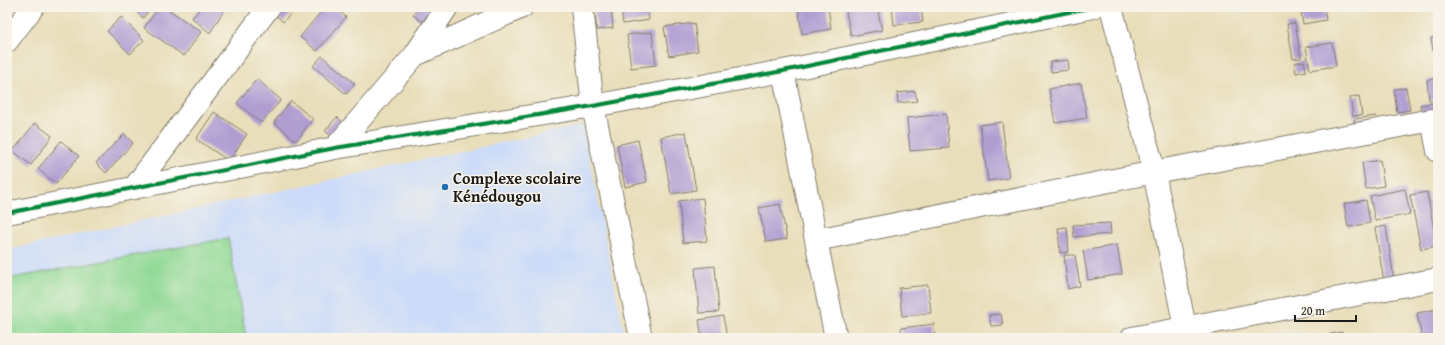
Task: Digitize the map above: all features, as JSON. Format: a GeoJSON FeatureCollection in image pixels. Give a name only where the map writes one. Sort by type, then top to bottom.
{"type":"FeatureCollection","features":[{"type":"Feature","properties":{"kind":"street"},"geometry":{"type":"LineString","coordinates":[[7,41],[33,7]]}},
{"type":"Feature","properties":{"kind":"street"},"geometry":{"type":"LineString","coordinates":[[134,188],[270,7]]}},
{"type":"Feature","properties":{"kind":"street"},"geometry":{"type":"LineString","coordinates":[[335,148],[415,55],[447,7]]}},
{"type":"Feature","properties":{"kind":"street"},"geometry":{"type":"LineString","coordinates":[[415,55],[522,7]]}},
{"type":"Feature","properties":{"kind":"street"},"geometry":{"type":"LineString","coordinates":[[582,7],[593,106],[641,338]]}},
{"type":"Feature","properties":{"kind":"street"},"geometry":{"type":"LineString","coordinates":[[7,213],[335,148],[593,106],[783,71],[1093,7]]}},
{"type":"Feature","properties":{"kind":"street"},"geometry":{"type":"LineString","coordinates":[[1111,7],[1154,172],[1186,333]]}},
{"type":"Feature","properties":{"kind":"street"},"geometry":{"type":"LineString","coordinates":[[783,71],[836,338]]}},
{"type":"Feature","properties":{"kind":"street"},"geometry":{"type":"LineString","coordinates":[[816,240],[1154,172],[1435,119],[1438,151]]}},
{"type":"Feature","properties":{"kind":"street"},"geometry":{"type":"LineString","coordinates":[[1132,338],[1186,333],[1438,280]]}},
{"type":"Feature","properties":{"kind":"shaded area","name":"Complexe scolaire Kénédougou"},"geometry":{"type":"Polygon","coordinates":[[[583,125],[625,338],[7,338],[7,250],[583,125]]]}},
{"type":"Feature","properties":{"kind":"green space"},"geometry":{"type":"Polygon","coordinates":[[[228,238],[246,338],[7,338],[7,279],[228,238]]]}},
{"type":"Feature","properties":{"kind":"building"},"geometry":{"type":"Polygon","coordinates":[[[131,7],[152,7],[143,18],[131,7]]]}},
{"type":"Feature","properties":{"kind":"building"},"geometry":{"type":"Polygon","coordinates":[[[159,7],[165,7],[201,32],[184,56],[144,28],[159,7]]]}},
{"type":"Feature","properties":{"kind":"building"},"geometry":{"type":"Polygon","coordinates":[[[201,7],[226,7],[210,33],[192,18],[201,7]]]}},
{"type":"Feature","properties":{"kind":"building"},"geometry":{"type":"Polygon","coordinates":[[[280,7],[297,7],[283,22],[274,13],[280,7]]]}},
{"type":"Feature","properties":{"kind":"building"},"geometry":{"type":"Polygon","coordinates":[[[325,7],[334,7],[346,17],[317,51],[300,37],[325,7]]]}},
{"type":"Feature","properties":{"kind":"building"},"geometry":{"type":"Polygon","coordinates":[[[419,7],[434,7],[422,22],[413,15],[419,7]]]}},
{"type":"Feature","properties":{"kind":"building"},"geometry":{"type":"Polygon","coordinates":[[[594,7],[611,7],[613,28],[597,30],[594,7]]]}},
{"type":"Feature","properties":{"kind":"building"},"geometry":{"type":"Polygon","coordinates":[[[621,7],[647,7],[649,20],[623,24],[621,7]]]}},
{"type":"Feature","properties":{"kind":"building"},"geometry":{"type":"Polygon","coordinates":[[[798,7],[828,7],[831,29],[802,34],[798,7]]]}},
{"type":"Feature","properties":{"kind":"building"},"geometry":{"type":"Polygon","coordinates":[[[845,7],[877,7],[882,30],[851,36],[845,7]]]}},
{"type":"Feature","properties":{"kind":"building"},"geometry":{"type":"Polygon","coordinates":[[[892,7],[921,7],[923,22],[894,25],[892,7]]]}},
{"type":"Feature","properties":{"kind":"building"},"geometry":{"type":"Polygon","coordinates":[[[1300,7],[1324,7],[1326,20],[1303,24],[1300,7]]]}},
{"type":"Feature","properties":{"kind":"building"},"geometry":{"type":"Polygon","coordinates":[[[121,17],[144,40],[130,54],[107,31],[121,17]]]}},
{"type":"Feature","properties":{"kind":"building"},"geometry":{"type":"Polygon","coordinates":[[[694,23],[698,51],[669,56],[664,27],[694,23]]]}},
{"type":"Feature","properties":{"kind":"building"},"geometry":{"type":"Polygon","coordinates":[[[1295,23],[1301,58],[1293,59],[1287,24],[1295,23]]]}},
{"type":"Feature","properties":{"kind":"building"},"geometry":{"type":"Polygon","coordinates":[[[652,32],[656,65],[631,68],[627,35],[652,32]]]}},
{"type":"Feature","properties":{"kind":"building"},"geometry":{"type":"Polygon","coordinates":[[[1438,36],[1438,50],[1433,51],[1431,38],[1438,36]]]}},
{"type":"Feature","properties":{"kind":"building"},"geometry":{"type":"Polygon","coordinates":[[[1332,43],[1336,66],[1310,70],[1306,47],[1332,43]]]}},
{"type":"Feature","properties":{"kind":"building"},"geometry":{"type":"Polygon","coordinates":[[[322,56],[355,84],[346,94],[313,66],[322,56]]]}},
{"type":"Feature","properties":{"kind":"building"},"geometry":{"type":"Polygon","coordinates":[[[1068,60],[1069,70],[1051,72],[1050,62],[1068,60]]]}},
{"type":"Feature","properties":{"kind":"building"},"geometry":{"type":"Polygon","coordinates":[[[1304,61],[1306,71],[1296,73],[1294,63],[1304,61]]]}},
{"type":"Feature","properties":{"kind":"building"},"geometry":{"type":"Polygon","coordinates":[[[257,79],[281,100],[261,123],[237,103],[257,79]]]}},
{"type":"Feature","properties":{"kind":"building"},"geometry":{"type":"Polygon","coordinates":[[[1436,79],[1438,100],[1429,100],[1427,80],[1436,79]]]}},
{"type":"Feature","properties":{"kind":"building"},"geometry":{"type":"Polygon","coordinates":[[[1081,83],[1087,118],[1055,123],[1049,89],[1081,83]]]}},
{"type":"Feature","properties":{"kind":"building"},"geometry":{"type":"Polygon","coordinates":[[[1406,88],[1410,110],[1397,112],[1394,89],[1406,88]]]}},
{"type":"Feature","properties":{"kind":"building"},"geometry":{"type":"Polygon","coordinates":[[[915,91],[917,101],[898,103],[897,93],[915,91]]]}},
{"type":"Feature","properties":{"kind":"building"},"geometry":{"type":"Polygon","coordinates":[[[1359,96],[1362,115],[1353,116],[1350,97],[1359,96]]]}},
{"type":"Feature","properties":{"kind":"building"},"geometry":{"type":"Polygon","coordinates":[[[291,101],[313,119],[296,141],[274,122],[291,101]]]}},
{"type":"Feature","properties":{"kind":"building"},"geometry":{"type":"Polygon","coordinates":[[[1438,102],[1438,112],[1422,115],[1420,105],[1438,102]]]}},
{"type":"Feature","properties":{"kind":"building"},"geometry":{"type":"Polygon","coordinates":[[[214,112],[247,134],[229,161],[196,139],[214,112]]]}},
{"type":"Feature","properties":{"kind":"building"},"geometry":{"type":"Polygon","coordinates":[[[946,114],[949,148],[910,151],[907,118],[946,114]]]}},
{"type":"Feature","properties":{"kind":"building"},"geometry":{"type":"Polygon","coordinates":[[[1376,116],[1378,127],[1355,130],[1354,119],[1376,116]]]}},
{"type":"Feature","properties":{"kind":"building"},"geometry":{"type":"Polygon","coordinates":[[[337,117],[345,125],[334,138],[325,131],[337,117]]]}},
{"type":"Feature","properties":{"kind":"building"},"geometry":{"type":"Polygon","coordinates":[[[1002,122],[1009,178],[988,181],[980,125],[1002,122]]]}},
{"type":"Feature","properties":{"kind":"building"},"geometry":{"type":"Polygon","coordinates":[[[35,123],[52,136],[31,165],[13,151],[35,123]]]}},
{"type":"Feature","properties":{"kind":"building"},"geometry":{"type":"Polygon","coordinates":[[[686,132],[696,190],[671,194],[661,137],[686,132]]]}},
{"type":"Feature","properties":{"kind":"building"},"geometry":{"type":"Polygon","coordinates":[[[124,134],[133,143],[106,173],[96,163],[124,134]]]}},
{"type":"Feature","properties":{"kind":"building"},"geometry":{"type":"Polygon","coordinates":[[[638,140],[647,182],[625,187],[617,145],[638,140]]]}},
{"type":"Feature","properties":{"kind":"building"},"geometry":{"type":"Polygon","coordinates":[[[61,141],[79,156],[56,184],[38,169],[61,141]]]}},
{"type":"Feature","properties":{"kind":"building"},"geometry":{"type":"Polygon","coordinates":[[[1380,160],[1384,186],[1366,189],[1362,163],[1380,160]]]}},
{"type":"Feature","properties":{"kind":"building"},"geometry":{"type":"Polygon","coordinates":[[[1405,189],[1410,214],[1375,221],[1370,196],[1405,189]]]}},
{"type":"Feature","properties":{"kind":"building"},"geometry":{"type":"Polygon","coordinates":[[[1427,192],[1437,246],[1421,249],[1410,195],[1427,192]]]}},
{"type":"Feature","properties":{"kind":"building"},"geometry":{"type":"Polygon","coordinates":[[[703,198],[707,241],[683,243],[679,201],[703,198]]]}},
{"type":"Feature","properties":{"kind":"building"},"geometry":{"type":"Polygon","coordinates":[[[1366,200],[1370,223],[1348,227],[1344,204],[1366,200]]]}},
{"type":"Feature","properties":{"kind":"building"},"geometry":{"type":"Polygon","coordinates":[[[780,204],[787,239],[766,242],[759,208],[780,204]]]}},
{"type":"Feature","properties":{"kind":"building"},"geometry":{"type":"Polygon","coordinates":[[[1110,223],[1111,234],[1074,237],[1073,225],[1110,223]]]}},
{"type":"Feature","properties":{"kind":"building"},"geometry":{"type":"Polygon","coordinates":[[[1386,226],[1394,280],[1384,282],[1375,228],[1386,226]]]}},
{"type":"Feature","properties":{"kind":"building"},"geometry":{"type":"Polygon","coordinates":[[[1067,227],[1069,252],[1060,253],[1058,228],[1067,227]]]}},
{"type":"Feature","properties":{"kind":"building"},"geometry":{"type":"Polygon","coordinates":[[[1117,245],[1122,274],[1088,280],[1083,251],[1117,245]]]}},
{"type":"Feature","properties":{"kind":"building"},"geometry":{"type":"Polygon","coordinates":[[[1064,255],[1075,255],[1080,286],[1068,289],[1064,255]]]}},
{"type":"Feature","properties":{"kind":"building"},"geometry":{"type":"Polygon","coordinates":[[[715,266],[719,312],[699,313],[695,268],[715,266]]]}},
{"type":"Feature","properties":{"kind":"building"},"geometry":{"type":"Polygon","coordinates":[[[928,285],[931,313],[902,316],[899,288],[928,285]]]}},
{"type":"Feature","properties":{"kind":"building"},"geometry":{"type":"Polygon","coordinates":[[[1438,309],[1438,338],[1422,338],[1417,313],[1438,309]]]}},
{"type":"Feature","properties":{"kind":"building"},"geometry":{"type":"Polygon","coordinates":[[[1001,314],[1003,325],[991,326],[989,315],[1001,314]]]}},
{"type":"Feature","properties":{"kind":"building"},"geometry":{"type":"Polygon","coordinates":[[[723,316],[727,338],[702,338],[699,320],[723,316]]]}},
{"type":"Feature","properties":{"kind":"building"},"geometry":{"type":"Polygon","coordinates":[[[934,324],[935,338],[902,338],[901,328],[934,324]]]}},
{"type":"Feature","properties":{"kind":"building"},"geometry":{"type":"Polygon","coordinates":[[[1342,332],[1343,338],[1331,338],[1330,334],[1342,332]]]}},
{"type":"Feature","properties":{"kind":"building"},"geometry":{"type":"Polygon","coordinates":[[[1375,335],[1375,338],[1363,338],[1363,337],[1375,335]]]}},
{"type":"Feature","properties":{"kind":"cycle path"},"geometry":{"type":"LineString","coordinates":[[7,213],[335,148],[593,106],[783,71],[1093,7]]}},
{"type":"Feature","properties":{"kind":"place","name":"Complexe scolaire Kénédougou"},"geometry":{"type":"Point","coordinates":[445,187]}}]}
